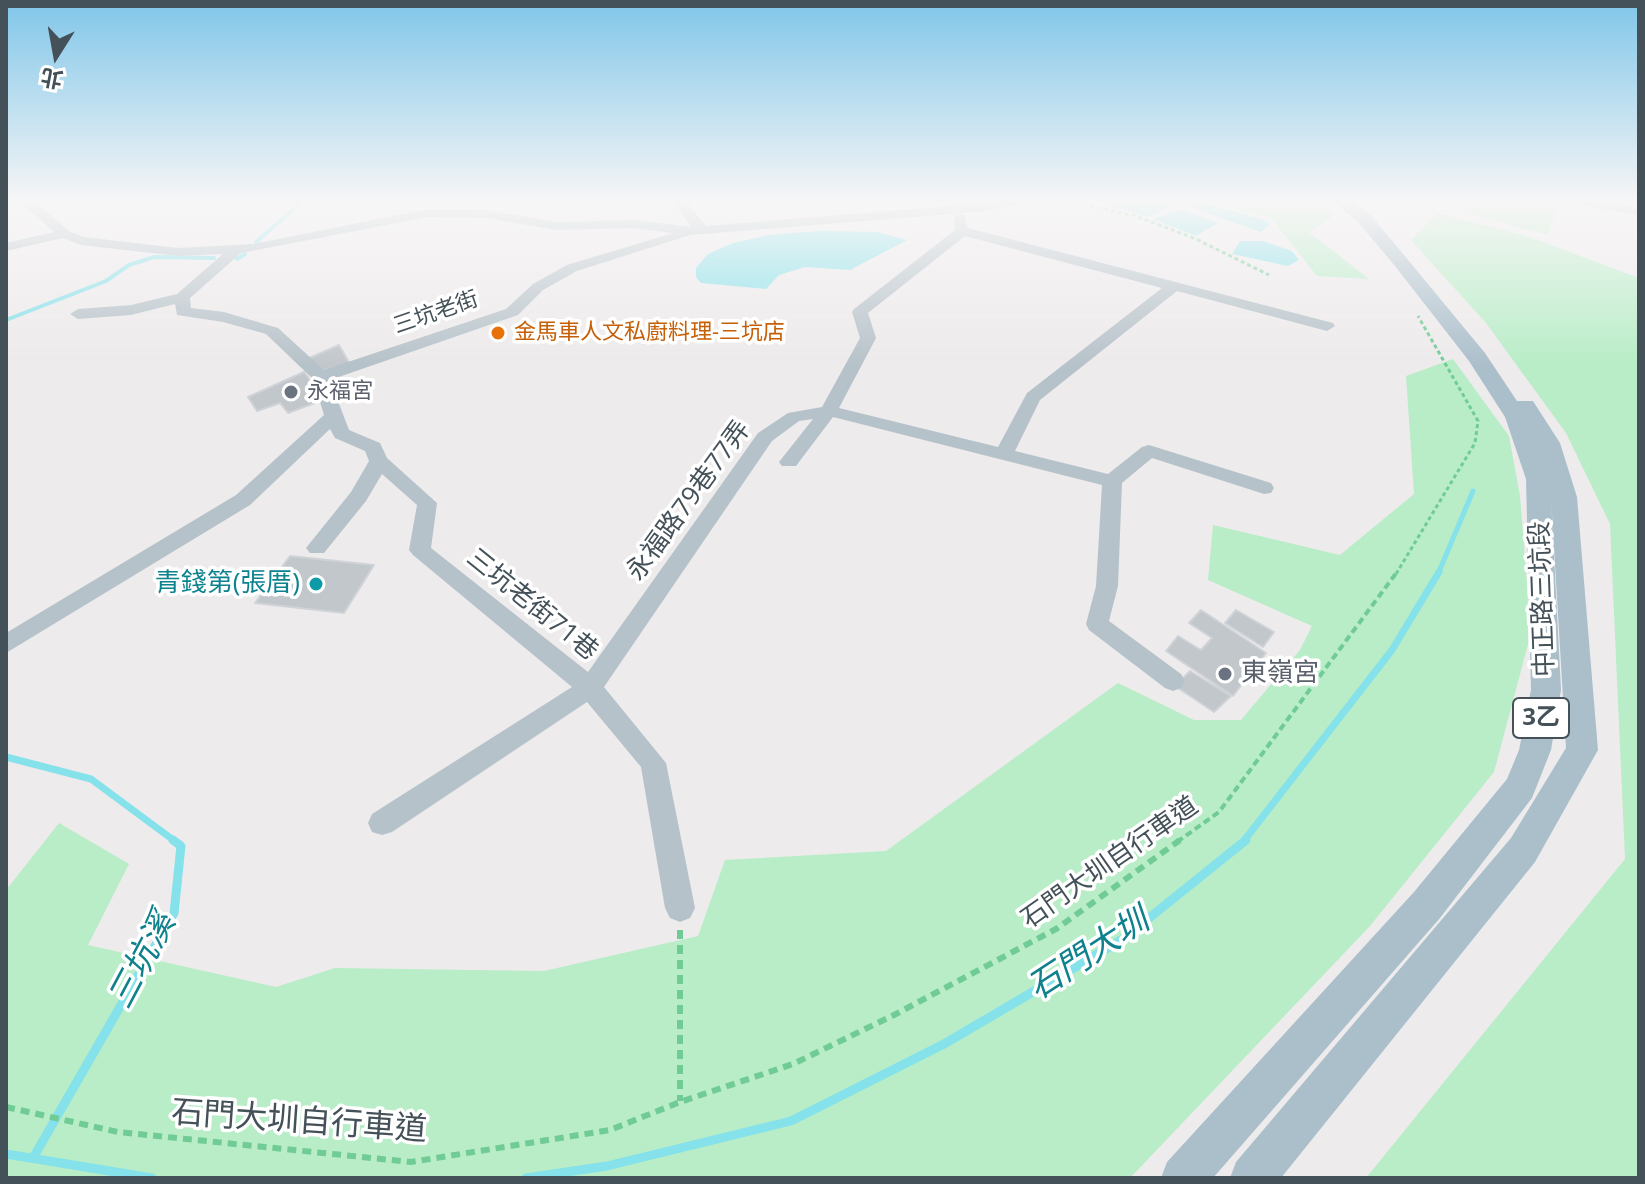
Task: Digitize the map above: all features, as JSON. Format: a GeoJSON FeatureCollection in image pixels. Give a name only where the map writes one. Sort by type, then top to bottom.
{"type":"FeatureCollection","features":[{"type":"Feature","properties":{"kind":"main road","name":"中正路三坑段"},"geometry":{"type":"LineString","coordinates":[[1183,1178],[1427,905],[1520,788],[1535,750],[1546,690],[1538,479],[1517,417],[1477,358],[1395,254]]}},
{"type":"Feature","properties":{"kind":"main road","name":"中正路三坑段"},"geometry":{"type":"LineString","coordinates":[[1252,1178],[1523,850],[1582,750],[1564,497],[1548,443],[1511,381],[1459,308],[1414,254]]}},
{"type":"Feature","properties":{"kind":"street"},"geometry":{"type":"LineString","coordinates":[[78,314],[131,310],[182,297],[232,254]]}},
{"type":"Feature","properties":{"kind":"street","name":"三坑老街"},"geometry":{"type":"LineString","coordinates":[[321,377],[512,312],[538,287],[572,268],[618,254]]}},
{"type":"Feature","properties":{"kind":"street"},"geometry":{"type":"LineString","coordinates":[[789,462],[829,411],[868,338],[860,312],[933,254]]}},
{"type":"Feature","properties":{"kind":"street"},"geometry":{"type":"LineString","coordinates":[[1052,254],[1327,326]]}},
{"type":"Feature","properties":{"kind":"street"},"geometry":{"type":"LineString","coordinates":[[1004,454],[1033,397],[1174,286]]}},
{"type":"Feature","properties":{"kind":"street"},"geometry":{"type":"LineString","coordinates":[[182,297],[183,312],[224,317],[272,331],[321,377]]}},
{"type":"Feature","properties":{"kind":"street","name":"三坑老街71巷"},"geometry":{"type":"LineString","coordinates":[[321,377],[342,434],[373,447],[379,461],[427,503],[420,550],[590,688],[653,763],[680,908]]}},
{"type":"Feature","properties":{"kind":"street","name":"永福路79巷77弄"},"geometry":{"type":"LineString","coordinates":[[382,823],[590,688],[765,437],[794,417],[829,411],[1112,481]]}},
{"type":"Feature","properties":{"kind":"street"},"geometry":{"type":"LineString","coordinates":[[6,644],[243,500],[333,416]]}},
{"type":"Feature","properties":{"kind":"street"},"geometry":{"type":"LineString","coordinates":[[1173,681],[1097,624],[1107,586],[1112,481],[1149,451],[1264,488]]}},
{"type":"Feature","properties":{"kind":"street"},"geometry":{"type":"LineString","coordinates":[[317,548],[359,496],[379,461]]}},
{"type":"Feature","properties":{"kind":"path"},"geometry":{"type":"LineString","coordinates":[[1227,254],[1269,275]]}},
{"type":"Feature","properties":{"kind":"path","name":"石門大圳自行車道"},"geometry":{"type":"LineString","coordinates":[[6,1107],[118,1132],[411,1162],[610,1130],[680,1102],[793,1064],[894,1015],[1056,929],[1219,812],[1393,579],[1475,443],[1478,421],[1416,314]]}},
{"type":"Feature","properties":{"kind":"path"},"geometry":{"type":"LineString","coordinates":[[680,908],[680,1102]]}},
{"type":"Feature","properties":{"kind":"green space"},"geometry":{"type":"Polygon","coordinates":[[[1300,254],[1337,254],[1369,279],[1317,276],[1300,254]]]}},
{"type":"Feature","properties":{"kind":"green space"},"geometry":{"type":"Polygon","coordinates":[[[1424,254],[1576,254],[1639,278],[1639,1178],[1366,1178],[1625,859],[1610,524],[1566,433],[1486,323],[1424,254]]]}},
{"type":"Feature","properties":{"kind":"green space"},"geometry":{"type":"Polygon","coordinates":[[[1453,359],[1509,436],[1520,496],[1531,633],[1494,772],[1370,926],[1130,1178],[6,1178],[6,890],[59,823],[129,864],[88,945],[276,987],[335,968],[544,971],[698,936],[725,860],[886,851],[1118,683],[1194,720],[1241,720],[1300,650],[1312,626],[1208,580],[1213,525],[1340,555],[1414,494],[1406,376],[1453,359]]]}},
{"type":"Feature","properties":{"kind":"water"},"geometry":{"type":"Polygon","coordinates":[[[708,254],[880,254],[850,270],[805,267],[779,275],[766,289],[701,283],[696,277],[696,268],[708,254]]]}},
{"type":"Feature","properties":{"kind":"water"},"geometry":{"type":"Polygon","coordinates":[[[1233,254],[1295,254],[1299,260],[1288,266],[1233,254]]]}},
{"type":"Feature","properties":{"kind":"building"},"geometry":{"type":"Polygon","coordinates":[[[339,345],[350,364],[321,371],[307,359],[339,345]]]}},
{"type":"Feature","properties":{"kind":"building","name":"永福宮"},"geometry":{"type":"Polygon","coordinates":[[[304,372],[325,399],[288,413],[280,403],[257,411],[248,397],[304,372]]]}},
{"type":"Feature","properties":{"kind":"building","name":"青錢第(張厝)"},"geometry":{"type":"Polygon","coordinates":[[[290,556],[374,565],[344,613],[255,603],[290,556]]]}},
{"type":"Feature","properties":{"kind":"building","name":"東嶺宮"},"geometry":{"type":"Polygon","coordinates":[[[1201,610],[1266,653],[1233,696],[1166,651],[1178,636],[1201,650],[1212,638],[1189,623],[1201,610]]]}},
{"type":"Feature","properties":{"kind":"building"},"geometry":{"type":"Polygon","coordinates":[[[1236,610],[1274,632],[1263,647],[1225,623],[1236,610]]]}},
{"type":"Feature","properties":{"kind":"building"},"geometry":{"type":"Polygon","coordinates":[[[1190,671],[1231,696],[1214,712],[1175,686],[1190,671]]]}},
{"type":"Feature","properties":{"kind":"waterway"},"geometry":{"type":"LineString","coordinates":[[237,259],[245,254]]}},
{"type":"Feature","properties":{"kind":"waterway"},"geometry":{"type":"LineString","coordinates":[[6,320],[106,281],[129,265],[154,257],[214,258]]}},
{"type":"Feature","properties":{"kind":"waterway","name":"石門大圳"},"geometry":{"type":"LineString","coordinates":[[1438,573],[1473,491]]}},
{"type":"Feature","properties":{"kind":"waterway","name":"石門大圳"},"geometry":{"type":"LineString","coordinates":[[1243,842],[1392,650],[1438,573]]}},
{"type":"Feature","properties":{"kind":"waterway","name":"三坑溪"},"geometry":{"type":"LineString","coordinates":[[6,757],[91,779],[176,842]]}},
{"type":"Feature","properties":{"kind":"waterway","name":"三坑溪"},"geometry":{"type":"LineString","coordinates":[[33,1158],[174,913],[181,846],[173,840]]}},
{"type":"Feature","properties":{"kind":"waterway","name":"石門大圳"},"geometry":{"type":"LineString","coordinates":[[526,1178],[607,1166],[791,1121],[944,1044],[1123,939],[1246,840]]}},
{"type":"Feature","properties":{"kind":"waterway","name":"石門大圳"},"geometry":{"type":"LineString","coordinates":[[6,1154],[152,1178]]}},
{"type":"Feature","properties":{"kind":"place","name":"金馬車人文私廚料理-三坑店"},"geometry":{"type":"Point","coordinates":[498,333]}},
{"type":"Feature","properties":{"kind":"place","name":"永福宮"},"geometry":{"type":"Point","coordinates":[291,392]}},
{"type":"Feature","properties":{"kind":"place","name":"青錢第(張厝)"},"geometry":{"type":"Point","coordinates":[316,584]}},
{"type":"Feature","properties":{"kind":"place","name":"東嶺宮"},"geometry":{"type":"Point","coordinates":[1225,674]}}]}
